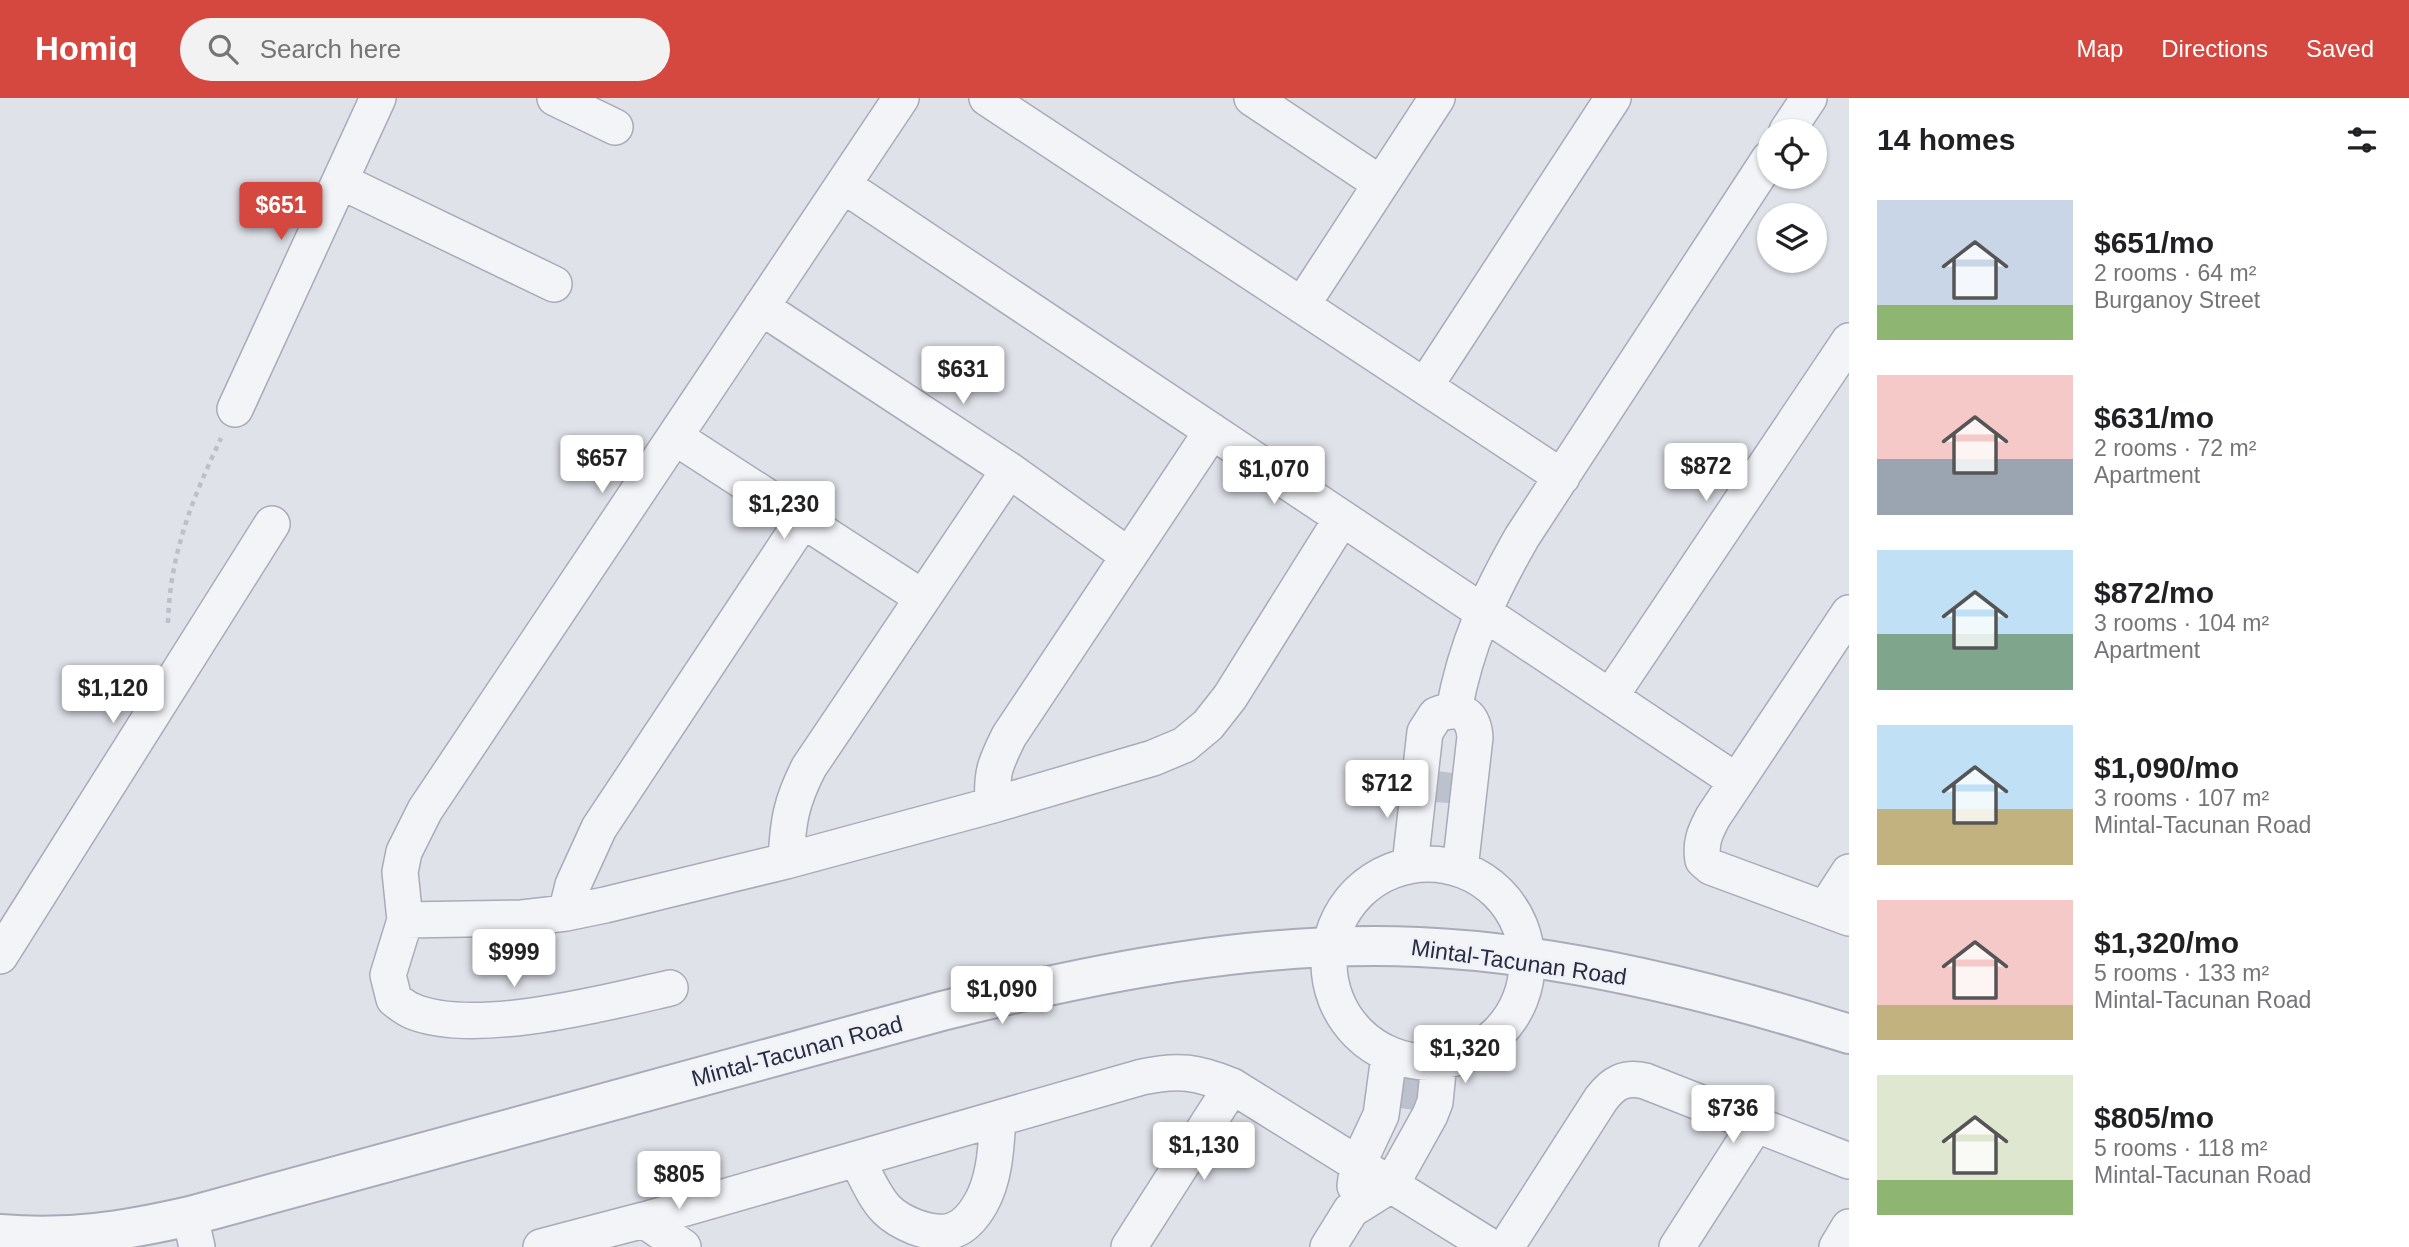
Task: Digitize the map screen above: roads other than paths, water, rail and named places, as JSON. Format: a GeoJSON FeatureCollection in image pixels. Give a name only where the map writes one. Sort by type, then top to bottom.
{"type":"FeatureCollection","features":[{"type":"Feature","properties":{"kind":"street"},"geometry":{"type":"LineString","coordinates":[[235,409],[378,98]]}},
{"type":"Feature","properties":{"kind":"street"},"geometry":{"type":"LineString","coordinates":[[555,98],[615,127]]}},
{"type":"Feature","properties":{"kind":"street"},"geometry":{"type":"LineString","coordinates":[[670,988],[584,1008],[528,1016],[473,1019],[435,1017],[411,1010],[394,999],[388,975],[405,920],[400,872],[404,852],[419,822],[901,98]]}},
{"type":"Feature","properties":{"kind":"street"},"geometry":{"type":"LineString","coordinates":[[987,98],[1562,477]]}},
{"type":"Feature","properties":{"kind":"street"},"geometry":{"type":"LineString","coordinates":[[1302,305],[1437,98]]}},
{"type":"Feature","properties":{"kind":"street"},"geometry":{"type":"LineString","coordinates":[[1425,386],[1613,98]]}},
{"type":"Feature","properties":{"kind":"street"},"geometry":{"type":"LineString","coordinates":[[1795,119],[1809,98]]}},
{"type":"Feature","properties":{"kind":"street"},"geometry":{"type":"LineString","coordinates":[[1254,99],[1381,184]]}},
{"type":"Feature","properties":{"kind":"street"},"geometry":{"type":"LineString","coordinates":[[1454,710],[1460,677],[1482,611],[1517,547],[1757,177]]}},
{"type":"Feature","properties":{"kind":"street"},"geometry":{"type":"LineString","coordinates":[[340,181],[554,284]]}},
{"type":"Feature","properties":{"kind":"street"},"geometry":{"type":"LineString","coordinates":[[843,185],[1737,781]]}},
{"type":"Feature","properties":{"kind":"street"},"geometry":{"type":"LineString","coordinates":[[761,307],[1009,470],[1129,556]]}},
{"type":"Feature","properties":{"kind":"street"},"geometry":{"type":"LineString","coordinates":[[1610,697],[1849,341]]}},
{"type":"Feature","properties":{"kind":"street"},"geometry":{"type":"LineString","coordinates":[[993,805],[991,780],[1009,736],[1212,431]]}},
{"type":"Feature","properties":{"kind":"street"},"geometry":{"type":"LineString","coordinates":[[675,437],[923,598]]}},
{"type":"Feature","properties":{"kind":"street"},"geometry":{"type":"LineString","coordinates":[[786,861],[788,823],[795,794],[810,767],[1009,470]]}},
{"type":"Feature","properties":{"kind":"street"},"geometry":{"type":"LineString","coordinates":[[405,920],[481,920],[566,914],[786,861],[993,805],[1153,758],[1184,745],[1208,725],[1230,697],[1342,518]]}},
{"type":"Feature","properties":{"kind":"street"},"geometry":{"type":"LineString","coordinates":[[566,914],[584,857],[604,820],[803,520]]}},
{"type":"Feature","properties":{"kind":"street"},"geometry":{"type":"LineString","coordinates":[[0,956],[272,524]]}},
{"type":"Feature","properties":{"kind":"street"},"geometry":{"type":"LineString","coordinates":[[1849,613],[1737,781],[1705,833],[1701,848],[1703,860],[1710,867],[1837,913],[1849,872]]}},
{"type":"Feature","properties":{"kind":"street"},"geometry":{"type":"LineString","coordinates":[[1410,865],[1424,732],[1436,715],[1454,710],[1471,720],[1475,737],[1460,869]]}},
{"type":"Feature","properties":{"kind":"street"},"geometry":{"type":"LineString","coordinates":[[1436,864],[1460,869],[1484,881],[1511,909],[1522,933],[1527,959],[1525,984],[1522,995],[1503,1027],[1475,1051],[1463,1057],[1439,1062],[1414,1063],[1389,1055],[1359,1036],[1338,1007],[1329,971],[1330,947],[1337,923],[1357,894],[1376,878],[1410,865],[1436,864]]}},
{"type":"Feature","properties":{"kind":"street","name":"Mintal-Tacunan Road"},"geometry":{"type":"LineString","coordinates":[[0,1234],[34,1237],[135,1237],[194,1232],[942,1010],[1047,985],[1182,962],[1330,947],[1441,948],[1527,959],[1674,985],[1849,1034]]}},
{"type":"Feature","properties":{"kind":"street"},"geometry":{"type":"LineString","coordinates":[[1328,1247],[1351,1210],[1358,1164],[1381,1115],[1389,1055]]}},
{"type":"Feature","properties":{"kind":"street"},"geometry":{"type":"LineString","coordinates":[[1351,1210],[1391,1185],[1430,1115],[1435,1102],[1439,1062]]}},
{"type":"Feature","properties":{"kind":"street"},"geometry":{"type":"LineString","coordinates":[[541,1247],[1170,1071],[1194,1073],[1232,1086],[1491,1247]]}},
{"type":"Feature","properties":{"kind":"street"},"geometry":{"type":"LineString","coordinates":[[1506,1247],[1601,1099],[1610,1087],[1622,1080],[1645,1082],[1849,1161]]}},
{"type":"Feature","properties":{"kind":"street"},"geometry":{"type":"LineString","coordinates":[[1129,1247],[1232,1086]]}},
{"type":"Feature","properties":{"kind":"street"},"geometry":{"type":"LineString","coordinates":[[857,1160],[887,1211],[905,1223],[925,1230],[940,1234],[954,1231],[970,1220],[982,1201],[992,1176],[998,1119]]}},
{"type":"Feature","properties":{"kind":"street"},"geometry":{"type":"LineString","coordinates":[[1677,1247],[1756,1124]]}},
{"type":"Feature","properties":{"kind":"street"},"geometry":{"type":"LineString","coordinates":[[644,1220],[683,1247]]}},
{"type":"Feature","properties":{"kind":"street"},"geometry":{"type":"LineString","coordinates":[[1837,1247],[1849,1227]]}}]}
